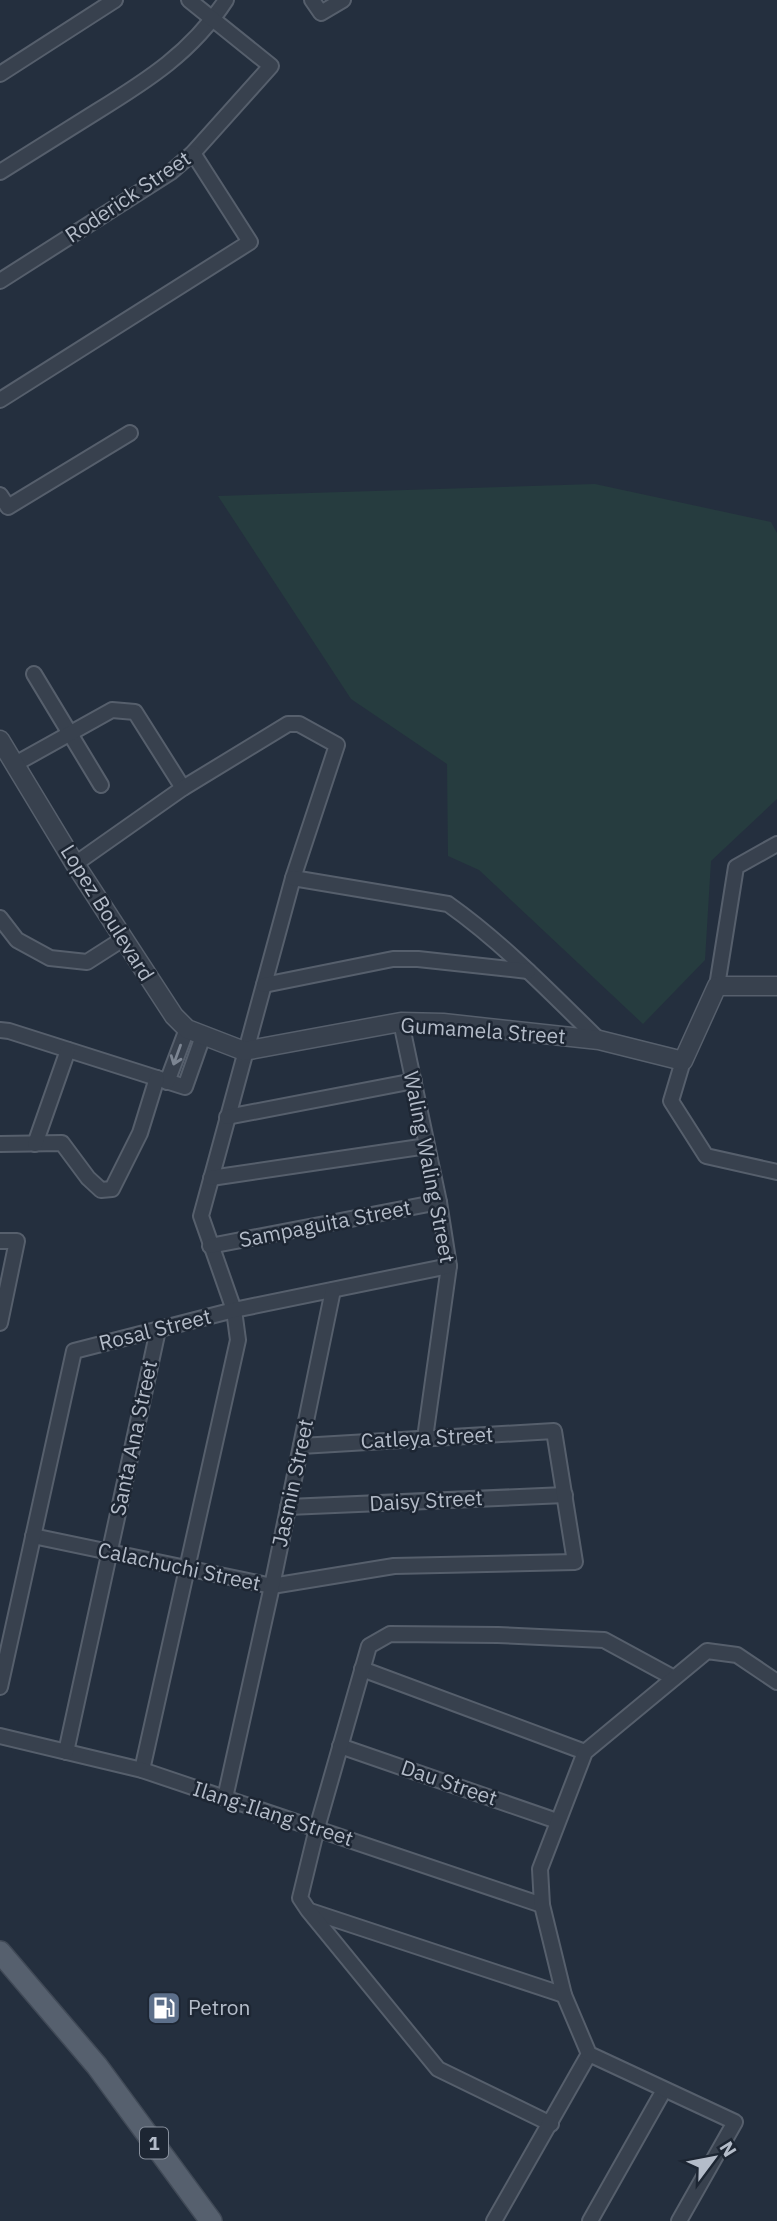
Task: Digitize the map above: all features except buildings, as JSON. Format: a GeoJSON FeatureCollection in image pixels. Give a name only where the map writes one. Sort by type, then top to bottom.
{"type":"FeatureCollection","features":[{"type":"Feature","properties":{"kind":"main road","name":"1"},"geometry":{"type":"LineString","coordinates":[[0,1952],[97,2066],[211,2221]]}},
{"type":"Feature","properties":{"kind":"street"},"geometry":{"type":"LineString","coordinates":[[0,74],[115,0]]}},
{"type":"Feature","properties":{"kind":"street"},"geometry":{"type":"LineString","coordinates":[[189,0],[213,20]]}},
{"type":"Feature","properties":{"kind":"street"},"geometry":{"type":"LineString","coordinates":[[0,172],[155,76],[187,48],[213,20],[226,0]]}},
{"type":"Feature","properties":{"kind":"street"},"geometry":{"type":"LineString","coordinates":[[312,0],[320,13],[343,0]]}},
{"type":"Feature","properties":{"kind":"street","name":"Roderick Street"},"geometry":{"type":"LineString","coordinates":[[0,281],[150,186],[193,153],[271,66],[213,20]]}},
{"type":"Feature","properties":{"kind":"street"},"geometry":{"type":"LineString","coordinates":[[0,400],[250,242],[193,153]]}},
{"type":"Feature","properties":{"kind":"street"},"geometry":{"type":"LineString","coordinates":[[0,495],[8,507],[130,433]]}},
{"type":"Feature","properties":{"kind":"street"},"geometry":{"type":"LineString","coordinates":[[34,674],[101,785]]}},
{"type":"Feature","properties":{"kind":"street"},"geometry":{"type":"LineString","coordinates":[[6,754],[69,734],[112,710],[135,712],[183,788]]}},
{"type":"Feature","properties":{"kind":"street"},"geometry":{"type":"LineString","coordinates":[[75,864],[183,788],[288,724],[299,723],[337,745],[293,878],[201,1216],[234,1310],[238,1340],[142,1770]]}},
{"type":"Feature","properties":{"kind":"street","name":"Lopez Boulevard"},"geometry":{"type":"LineString","coordinates":[[6,754],[164,1002],[195,1032],[244,1051]]}},
{"type":"Feature","properties":{"kind":"street"},"geometry":{"type":"LineString","coordinates":[[777,844],[736,866],[717,986],[682,1061],[671,1101],[706,1156],[777,1172]]}},
{"type":"Feature","properties":{"kind":"street"},"geometry":{"type":"LineString","coordinates":[[293,878],[448,904],[468,918],[528,971],[599,1040]]}},
{"type":"Feature","properties":{"kind":"street"},"geometry":{"type":"LineString","coordinates":[[0,918],[17,940],[50,958],[87,962],[123,939]]}},
{"type":"Feature","properties":{"kind":"street"},"geometry":{"type":"LineString","coordinates":[[264,985],[393,959],[418,959],[528,971]]}},
{"type":"Feature","properties":{"kind":"street"},"geometry":{"type":"LineString","coordinates":[[717,986],[777,986]]}},
{"type":"Feature","properties":{"kind":"street","name":"Gumamela Street"},"geometry":{"type":"LineString","coordinates":[[244,1051],[401,1022],[443,1023],[599,1040],[682,1061]]}},
{"type":"Feature","properties":{"kind":"street","name":"Waling Waling Street"},"geometry":{"type":"LineString","coordinates":[[401,1022],[439,1202],[449,1266],[425,1438]]}},
{"type":"Feature","properties":{"kind":"street"},"geometry":{"type":"LineString","coordinates":[[0,1030],[162,1080]]}},
{"type":"Feature","properties":{"kind":"street"},"geometry":{"type":"LineString","coordinates":[[0,1144],[62,1143],[88,1178],[101,1190],[113,1189],[162,1080],[195,1032]]}},
{"type":"Feature","properties":{"kind":"street"},"geometry":{"type":"LineString","coordinates":[[35,1144],[68,1050]]}},
{"type":"Feature","properties":{"kind":"street"},"geometry":{"type":"LineString","coordinates":[[227,1116],[414,1081]]}},
{"type":"Feature","properties":{"kind":"street"},"geometry":{"type":"LineString","coordinates":[[211,1178],[427,1146]]}},
{"type":"Feature","properties":{"kind":"street","name":"Sampaguita Street"},"geometry":{"type":"LineString","coordinates":[[211,1246],[439,1202]]}},
{"type":"Feature","properties":{"kind":"street"},"geometry":{"type":"LineString","coordinates":[[0,1241],[18,1241],[0,1323]]}},
{"type":"Feature","properties":{"kind":"street","name":"Rosal Street"},"geometry":{"type":"LineString","coordinates":[[0,1687],[74,1351],[234,1310],[449,1266]]}},
{"type":"Feature","properties":{"kind":"street","name":"Jasmin Street"},"geometry":{"type":"LineString","coordinates":[[225,1798],[333,1290]]}},
{"type":"Feature","properties":{"kind":"street","name":"Santa Ana Street"},"geometry":{"type":"LineString","coordinates":[[66,1752],[158,1329]]}},
{"type":"Feature","properties":{"kind":"street","name":"Catleya Street"},"geometry":{"type":"LineString","coordinates":[[301,1446],[554,1431],[565,1495]]}},
{"type":"Feature","properties":{"kind":"street","name":"Calachuchi Street"},"geometry":{"type":"LineString","coordinates":[[33,1536],[272,1586],[394,1566],[575,1562],[565,1495]]}},
{"type":"Feature","properties":{"kind":"street","name":"Daisy Street"},"geometry":{"type":"LineString","coordinates":[[288,1507],[565,1495]]}},
{"type":"Feature","properties":{"kind":"street"},"geometry":{"type":"LineString","coordinates":[[551,2124],[438,2069],[308,1910],[300,1898],[317,1828],[369,1646],[390,1634],[604,1640],[674,1678]]}},
{"type":"Feature","properties":{"kind":"street"},"geometry":{"type":"LineString","coordinates":[[679,2221],[735,2122],[589,2054],[564,1995],[541,1905],[540,1869],[585,1752],[707,1651],[737,1656],[777,1682]]}},
{"type":"Feature","properties":{"kind":"street"},"geometry":{"type":"LineString","coordinates":[[362,1669],[585,1752]]}},
{"type":"Feature","properties":{"kind":"street","name":"Ilang-Ilang Street"},"geometry":{"type":"LineString","coordinates":[[0,1736],[142,1770],[541,1905]]}},
{"type":"Feature","properties":{"kind":"street","name":"Dau Street"},"geometry":{"type":"LineString","coordinates":[[340,1746],[557,1821]]}},
{"type":"Feature","properties":{"kind":"street"},"geometry":{"type":"LineString","coordinates":[[308,1910],[564,1995]]}},
{"type":"Feature","properties":{"kind":"street"},"geometry":{"type":"LineString","coordinates":[[494,2221],[589,2054]]}},
{"type":"Feature","properties":{"kind":"street"},"geometry":{"type":"LineString","coordinates":[[590,2221],[664,2090]]}},
{"type":"Feature","properties":{"kind":"green space"},"geometry":{"type":"Polygon","coordinates":[[[595,484],[771,522],[777,533],[777,799],[711,861],[705,960],[643,1024],[479,870],[448,856],[447,764],[351,699],[218,496],[595,484]]]}},
{"type":"Feature","properties":{"kind":"place","name":"Petron"},"geometry":{"type":"Point","coordinates":[164,2008]}}]}
